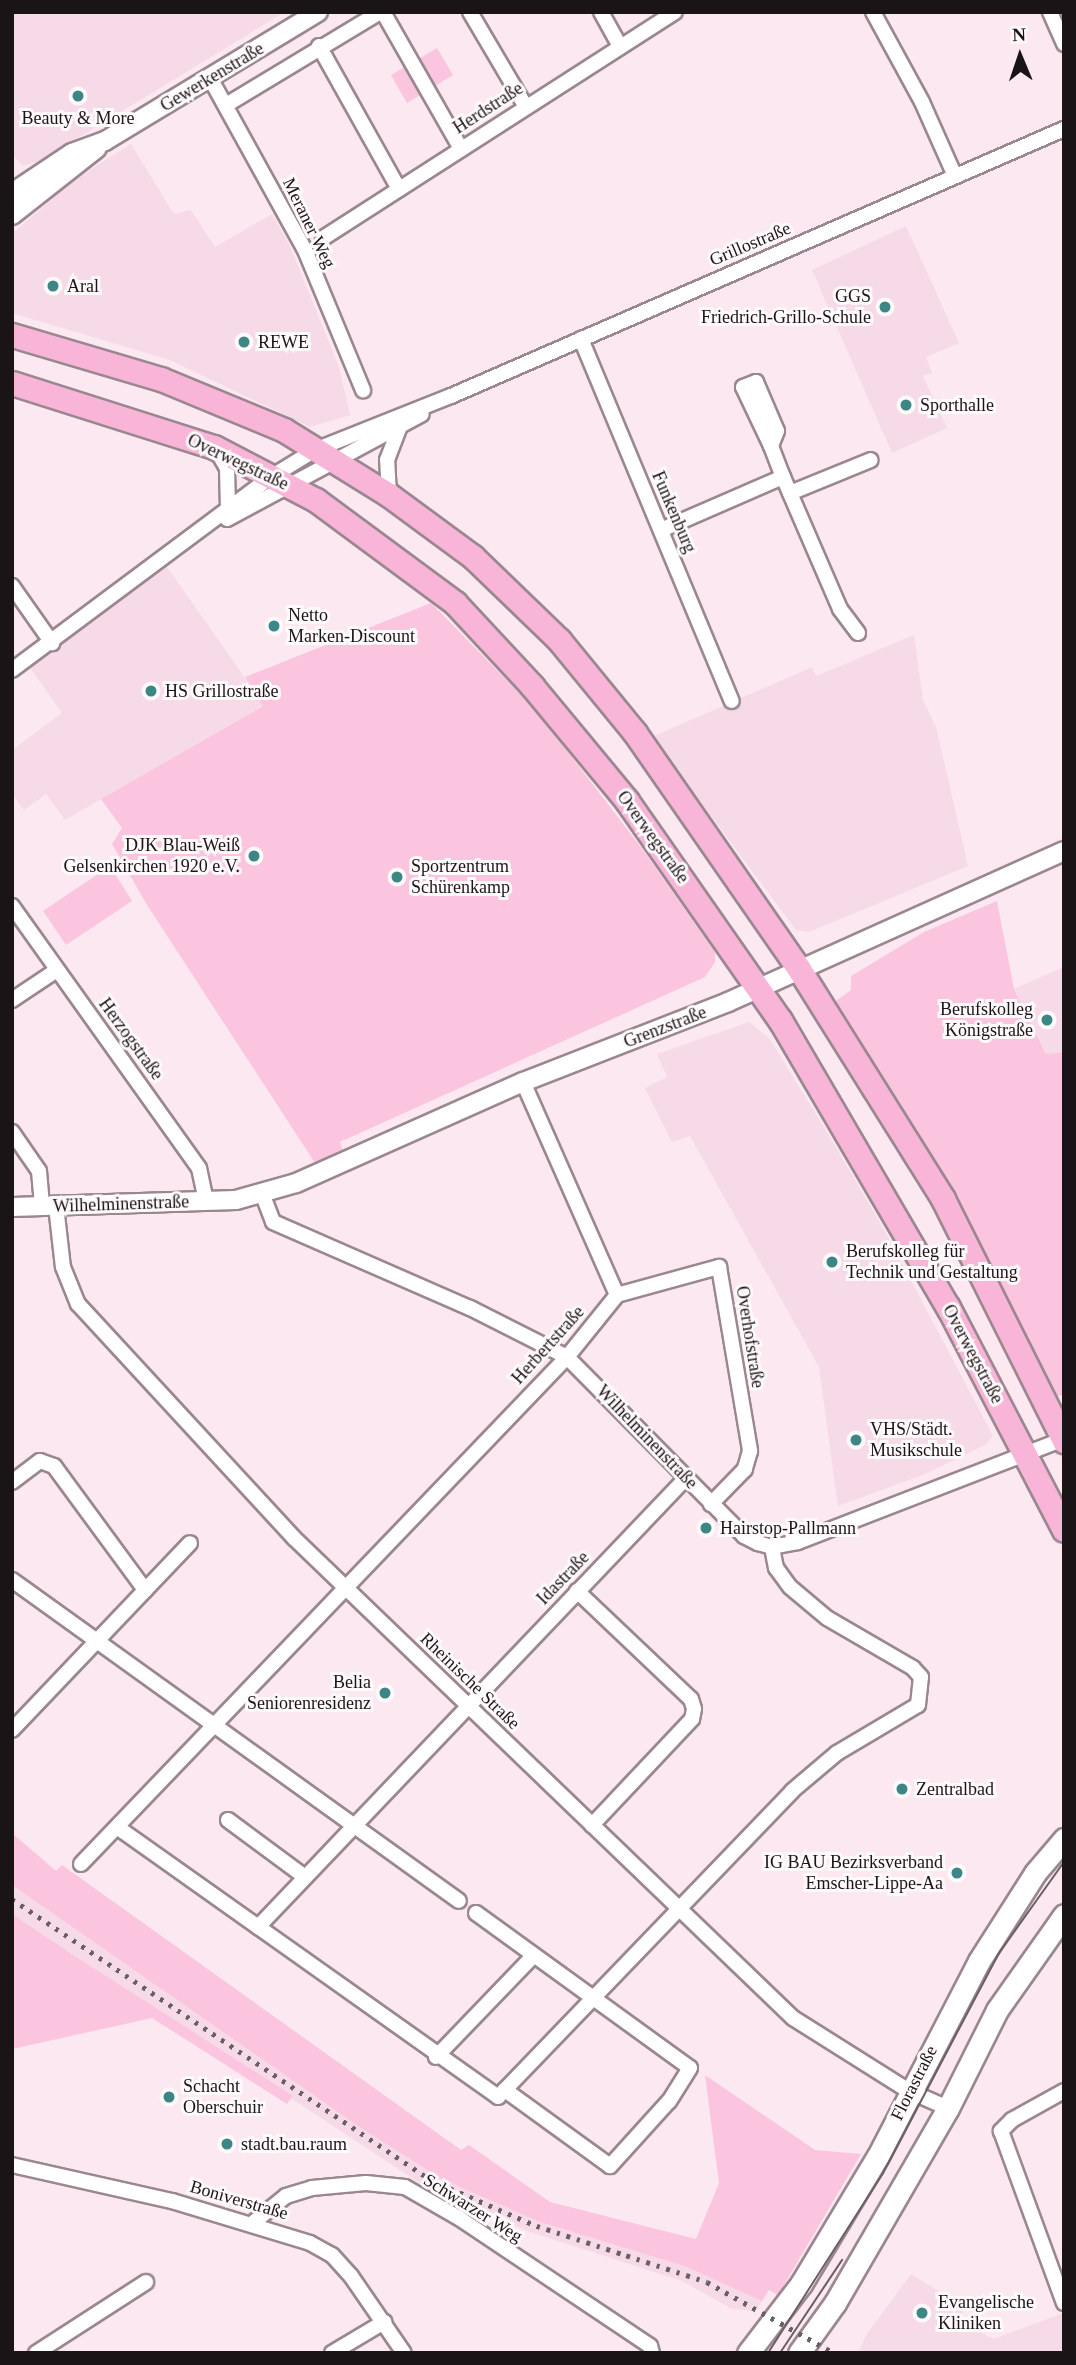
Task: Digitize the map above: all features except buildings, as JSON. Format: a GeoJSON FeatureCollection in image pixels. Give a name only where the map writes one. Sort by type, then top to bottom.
{"type":"FeatureCollection","features":[{"type":"Feature","properties":{"kind":"main road"},"geometry":{"type":"LineString","coordinates":[[12,335],[205,396],[284,430],[389,495],[473,557],[559,640],[635,733],[799,970],[943,1199],[1064,1440]]}},
{"type":"Feature","properties":{"kind":"main road","name":"Overwegstraße"},"geometry":{"type":"LineString","coordinates":[[12,383],[214,447],[353,524],[455,603],[532,686],[627,801],[760,988],[935,1283],[1064,1530]]}},
{"type":"Feature","properties":{"kind":"main road","name":"Florastraße"},"geometry":{"type":"LineString","coordinates":[[748,2353],[801,2284],[878,2155],[979,1961],[1035,1873],[1064,1839]]}},
{"type":"Feature","properties":{"kind":"main road"},"geometry":{"type":"LineString","coordinates":[[799,2352],[840,2293],[948,2108],[997,2010],[1064,1915]]}},
{"type":"Feature","properties":{"kind":"street","name":"Gewerkenstraße"},"geometry":{"type":"LineString","coordinates":[[12,215],[105,141],[318,12]]}},
{"type":"Feature","properties":{"kind":"street","name":"Gewerkenstraße"},"geometry":{"type":"LineString","coordinates":[[226,105],[320,46],[382,12]]}},
{"type":"Feature","properties":{"kind":"street"},"geometry":{"type":"LineString","coordinates":[[382,12],[461,149]]}},
{"type":"Feature","properties":{"kind":"street"},"geometry":{"type":"LineString","coordinates":[[470,12],[526,107]]}},
{"type":"Feature","properties":{"kind":"street"},"geometry":{"type":"LineString","coordinates":[[601,12],[620,46]]}},
{"type":"Feature","properties":{"kind":"street","name":"Herdstraße"},"geometry":{"type":"LineString","coordinates":[[323,238],[675,12]]}},
{"type":"Feature","properties":{"kind":"street"},"geometry":{"type":"LineString","coordinates":[[873,12],[922,102],[955,176]]}},
{"type":"Feature","properties":{"kind":"street"},"geometry":{"type":"LineString","coordinates":[[1050,12],[1064,44]]}},
{"type":"Feature","properties":{"kind":"street"},"geometry":{"type":"LineString","coordinates":[[320,46],[399,189]]}},
{"type":"Feature","properties":{"kind":"street","name":"Meraner Weg"},"geometry":{"type":"LineString","coordinates":[[210,78],[305,250],[363,390]]}},
{"type":"Feature","properties":{"kind":"street","name":"Grillostraße"},"geometry":{"type":"LineString","coordinates":[[189,539],[324,455],[451,396],[1064,128]]}},
{"type":"Feature","properties":{"kind":"street","name":"Gewerkenstraße"},"geometry":{"type":"LineString","coordinates":[[12,193],[72,153],[105,141]]}},
{"type":"Feature","properties":{"kind":"street","name":"Funkenburg"},"geometry":{"type":"LineString","coordinates":[[581,339],[732,701]]}},
{"type":"Feature","properties":{"kind":"street","name":"Grillostraße"},"geometry":{"type":"LineString","coordinates":[[324,455],[399,428],[451,396]]}},
{"type":"Feature","properties":{"kind":"street"},"geometry":{"type":"LineString","coordinates":[[389,495],[387,460],[399,428]]}},
{"type":"Feature","properties":{"kind":"street"},"geometry":{"type":"LineString","coordinates":[[771,446],[840,609],[858,633]]}},
{"type":"Feature","properties":{"kind":"street"},"geometry":{"type":"LineString","coordinates":[[214,447],[227,468],[228,510]]}},
{"type":"Feature","properties":{"kind":"street"},"geometry":{"type":"LineString","coordinates":[[790,493],[871,460]]}},
{"type":"Feature","properties":{"kind":"street"},"geometry":{"type":"LineString","coordinates":[[661,530],[783,477]]}},
{"type":"Feature","properties":{"kind":"street","name":"Grillostraße"},"geometry":{"type":"LineString","coordinates":[[12,670],[52,643],[228,510],[280,482]]}},
{"type":"Feature","properties":{"kind":"street"},"geometry":{"type":"LineString","coordinates":[[12,586],[52,643]]}},
{"type":"Feature","properties":{"kind":"street","name":"Grenzstraße"},"geometry":{"type":"LineString","coordinates":[[262,1194],[296,1184],[523,1082],[760,988],[1064,851]]}},
{"type":"Feature","properties":{"kind":"street","name":"Herzogstraße"},"geometry":{"type":"LineString","coordinates":[[12,906],[199,1168],[206,1200]]}},
{"type":"Feature","properties":{"kind":"street"},"geometry":{"type":"LineString","coordinates":[[12,1000],[57,970]]}},
{"type":"Feature","properties":{"kind":"street"},"geometry":{"type":"LineString","coordinates":[[523,1082],[617,1294]]}},
{"type":"Feature","properties":{"kind":"street","name":"Rheinische Straße"},"geometry":{"type":"LineString","coordinates":[[12,1132],[39,1171],[63,1267],[78,1304],[345,1587],[793,2018],[909,2091],[948,2108]]}},
{"type":"Feature","properties":{"kind":"street","name":"Wilhelminenstraße"},"geometry":{"type":"LineString","coordinates":[[12,1208],[206,1200],[262,1194],[273,1222],[567,1357],[744,1536],[772,1547]]}},
{"type":"Feature","properties":{"kind":"street","name":"Overhofstraße"},"geometry":{"type":"LineString","coordinates":[[617,1294],[719,1267],[750,1451],[745,1469],[711,1504]]}},
{"type":"Feature","properties":{"kind":"street","name":"Herbertstraße"},"geometry":{"type":"LineString","coordinates":[[81,1864],[567,1357],[617,1294]]}},
{"type":"Feature","properties":{"kind":"street"},"geometry":{"type":"LineString","coordinates":[[117,1827],[436,2057],[492,2096],[498,2097],[592,1997],[822,1764],[918,1704],[921,1677],[913,1668],[827,1618],[799,1594],[776,1568],[772,1547],[799,1542],[1023,1452],[1064,1440]]}},
{"type":"Feature","properties":{"kind":"street"},"geometry":{"type":"LineString","coordinates":[[12,1482],[40,1461],[54,1466],[145,1590]]}},
{"type":"Feature","properties":{"kind":"street","name":"Idastraße"},"geometry":{"type":"LineString","coordinates":[[258,1927],[686,1478]]}},
{"type":"Feature","properties":{"kind":"street"},"geometry":{"type":"LineString","coordinates":[[12,1730],[190,1543]]}},
{"type":"Feature","properties":{"kind":"street"},"geometry":{"type":"LineString","coordinates":[[12,1580],[459,1901]]}},
{"type":"Feature","properties":{"kind":"street"},"geometry":{"type":"LineString","coordinates":[[577,1591],[691,1699],[694,1709],[692,1719],[592,1825]]}},
{"type":"Feature","properties":{"kind":"street"},"geometry":{"type":"LineString","coordinates":[[228,1821],[305,1877]]}},
{"type":"Feature","properties":{"kind":"street"},"geometry":{"type":"LineString","coordinates":[[476,1913],[690,2068],[669,2101],[610,2166],[505,2090]]}},
{"type":"Feature","properties":{"kind":"street"},"geometry":{"type":"LineString","coordinates":[[436,2057],[534,1955]]}},
{"type":"Feature","properties":{"kind":"street"},"geometry":{"type":"LineString","coordinates":[[1064,2091],[1012,2120],[1001,2131],[1064,2303]]}},
{"type":"Feature","properties":{"kind":"street","name":"Boniverstraße"},"geometry":{"type":"LineString","coordinates":[[12,2165],[254,2222],[332,2255],[384,2322],[404,2353]]}},
{"type":"Feature","properties":{"kind":"street","name":"Schwarzer Weg"},"geometry":{"type":"LineString","coordinates":[[254,2222],[286,2196],[313,2188],[366,2183],[405,2188],[459,2218],[650,2346],[652,2353]]}},
{"type":"Feature","properties":{"kind":"street"},"geometry":{"type":"LineString","coordinates":[[36,2353],[146,2282]]}},
{"type":"Feature","properties":{"kind":"street"},"geometry":{"type":"LineString","coordinates":[[332,2353],[384,2322]]}},
{"type":"Feature","properties":{"kind":"shaded area"},"geometry":{"type":"Polygon","coordinates":[[[12,12],[285,12],[40,161],[23,166],[12,155],[12,12]]]}},
{"type":"Feature","properties":{"kind":"shaded area"},"geometry":{"type":"Polygon","coordinates":[[[437,48],[453,75],[407,103],[391,75],[437,48]]]}},
{"type":"Feature","properties":{"kind":"shaded area"},"geometry":{"type":"Polygon","coordinates":[[[131,144],[174,214],[191,210],[215,247],[272,214],[289,244],[339,367],[350,415],[310,427],[170,360],[12,313],[12,234],[75,179],[131,144]]]}},
{"type":"Feature","properties":{"kind":"shaded area","name":"GGS Friedrich-Grillo-Schule"},"geometry":{"type":"Polygon","coordinates":[[[906,226],[959,343],[926,357],[932,373],[923,376],[947,428],[892,453],[812,270],[906,226]]]}},
{"type":"Feature","properties":{"kind":"shaded area","name":"HS Grillostraße"},"geometry":{"type":"Polygon","coordinates":[[[167,567],[264,705],[65,820],[46,794],[24,810],[12,794],[12,750],[62,713],[28,665],[167,567]]]}},
{"type":"Feature","properties":{"kind":"shaded area","name":"Sportzentrum Schürenkamp"},"geometry":{"type":"Polygon","coordinates":[[[431,603],[535,709],[643,850],[715,952],[715,962],[705,977],[340,1142],[344,1153],[317,1166],[147,905],[112,844],[122,828],[101,799],[263,706],[245,677],[431,603]]]}},
{"type":"Feature","properties":{"kind":"shaded area"},"geometry":{"type":"Polygon","coordinates":[[[914,635],[923,700],[936,727],[968,866],[809,932],[796,930],[652,737],[812,667],[816,676],[914,635]]]}},
{"type":"Feature","properties":{"kind":"shaded area"},"geometry":{"type":"Polygon","coordinates":[[[110,866],[132,901],[66,945],[43,911],[110,866]]]}},
{"type":"Feature","properties":{"kind":"shaded area"},"geometry":{"type":"Polygon","coordinates":[[[997,901],[1014,989],[1046,1054],[1064,1052],[1064,1394],[1054,1398],[833,1003],[851,990],[851,976],[924,932],[997,901]]]}},
{"type":"Feature","properties":{"kind":"shaded area","name":"Berufskolleg Königstraße"},"geometry":{"type":"Polygon","coordinates":[[[1064,967],[1064,1052],[1046,1054],[1014,989],[1064,967]]]}},
{"type":"Feature","properties":{"kind":"shaded area","name":"Berufskolleg für Technik und Gestaltung"},"geometry":{"type":"Polygon","coordinates":[[[749,1022],[769,1038],[827,1132],[886,1233],[993,1436],[985,1445],[925,1474],[838,1506],[819,1367],[690,1136],[672,1142],[645,1088],[667,1077],[657,1054],[749,1022]]]}},
{"type":"Feature","properties":{"kind":"shaded area"},"geometry":{"type":"Polygon","coordinates":[[[12,1833],[56,1871],[62,1865],[461,2150],[469,2145],[550,2202],[696,2239],[719,2183],[705,2075],[815,2150],[861,2154],[778,2295],[769,2290],[762,2301],[684,2266],[540,2222],[440,2178],[355,2124],[12,1885],[12,1833]]]}},
{"type":"Feature","properties":{"kind":"shaded area"},"geometry":{"type":"Polygon","coordinates":[[[12,1885],[355,2124],[540,2222],[684,2266],[762,2301],[756,2311],[732,2309],[682,2281],[527,2231],[418,2182],[12,1914],[12,1885]]]}},
{"type":"Feature","properties":{"kind":"shaded area"},"geometry":{"type":"Polygon","coordinates":[[[12,1914],[293,2096],[287,2104],[152,2018],[12,2049],[12,1914]]]}},
{"type":"Feature","properties":{"kind":"shaded area","name":"Evangelische Kliniken"},"geometry":{"type":"Polygon","coordinates":[[[911,2274],[965,2308],[957,2321],[994,2339],[1063,2313],[1064,2353],[864,2353],[859,2350],[867,2334],[911,2274]]]}},
{"type":"Feature","properties":{"kind":"tram line"},"geometry":{"type":"LineString","coordinates":[[768,2353],[883,2173],[999,1953],[1064,1862]]}},
{"type":"Feature","properties":{"kind":"tram line"},"geometry":{"type":"LineString","coordinates":[[780,2353],[842,2260]]}},
{"type":"Feature","properties":{"kind":"railway"},"geometry":{"type":"LineString","coordinates":[[12,1899],[431,2180],[537,2226],[707,2282],[834,2353]]}},
{"type":"Feature","properties":{"kind":"place","name":"Beauty & More"},"geometry":{"type":"Point","coordinates":[78,96]}},
{"type":"Feature","properties":{"kind":"place","name":"Aral"},"geometry":{"type":"Point","coordinates":[53,286]}},
{"type":"Feature","properties":{"kind":"place","name":"GGS Friedrich-Grillo-Schule"},"geometry":{"type":"Point","coordinates":[885,307]}},
{"type":"Feature","properties":{"kind":"place","name":"REWE"},"geometry":{"type":"Point","coordinates":[244,342]}},
{"type":"Feature","properties":{"kind":"place","name":"Sporthalle"},"geometry":{"type":"Point","coordinates":[906,405]}},
{"type":"Feature","properties":{"kind":"place","name":"Netto Marken-Discount"},"geometry":{"type":"Point","coordinates":[274,626]}},
{"type":"Feature","properties":{"kind":"place","name":"HS Grillostraße"},"geometry":{"type":"Point","coordinates":[151,691]}},
{"type":"Feature","properties":{"kind":"place","name":"DJK Blau-Weiß Gelsenkirchen 1920 e.V."},"geometry":{"type":"Point","coordinates":[254,856]}},
{"type":"Feature","properties":{"kind":"place","name":"Sportzentrum Schürenkamp"},"geometry":{"type":"Point","coordinates":[397,877]}},
{"type":"Feature","properties":{"kind":"place","name":"Berufskolleg Königstraße"},"geometry":{"type":"Point","coordinates":[1047,1020]}},
{"type":"Feature","properties":{"kind":"place","name":"Berufskolleg für Technik und Gestaltung"},"geometry":{"type":"Point","coordinates":[832,1262]}},
{"type":"Feature","properties":{"kind":"place","name":"VHS/Städt. Musikschule"},"geometry":{"type":"Point","coordinates":[856,1440]}},
{"type":"Feature","properties":{"kind":"place","name":"Hairstop-Pallmann"},"geometry":{"type":"Point","coordinates":[706,1528]}},
{"type":"Feature","properties":{"kind":"place","name":"Belia Seniorenresidenz"},"geometry":{"type":"Point","coordinates":[385,1693]}},
{"type":"Feature","properties":{"kind":"place","name":"Zentralbad"},"geometry":{"type":"Point","coordinates":[902,1789]}},
{"type":"Feature","properties":{"kind":"place","name":"IG BAU Bezirksverband Emscher-Lippe-Aa"},"geometry":{"type":"Point","coordinates":[957,1873]}},
{"type":"Feature","properties":{"kind":"place","name":"Schacht Oberschuir"},"geometry":{"type":"Point","coordinates":[169,2097]}},
{"type":"Feature","properties":{"kind":"place","name":"stadt.bau.raum"},"geometry":{"type":"Point","coordinates":[227,2144]}},
{"type":"Feature","properties":{"kind":"place","name":"Evangelische Kliniken"},"geometry":{"type":"Point","coordinates":[922,2313]}}]}
